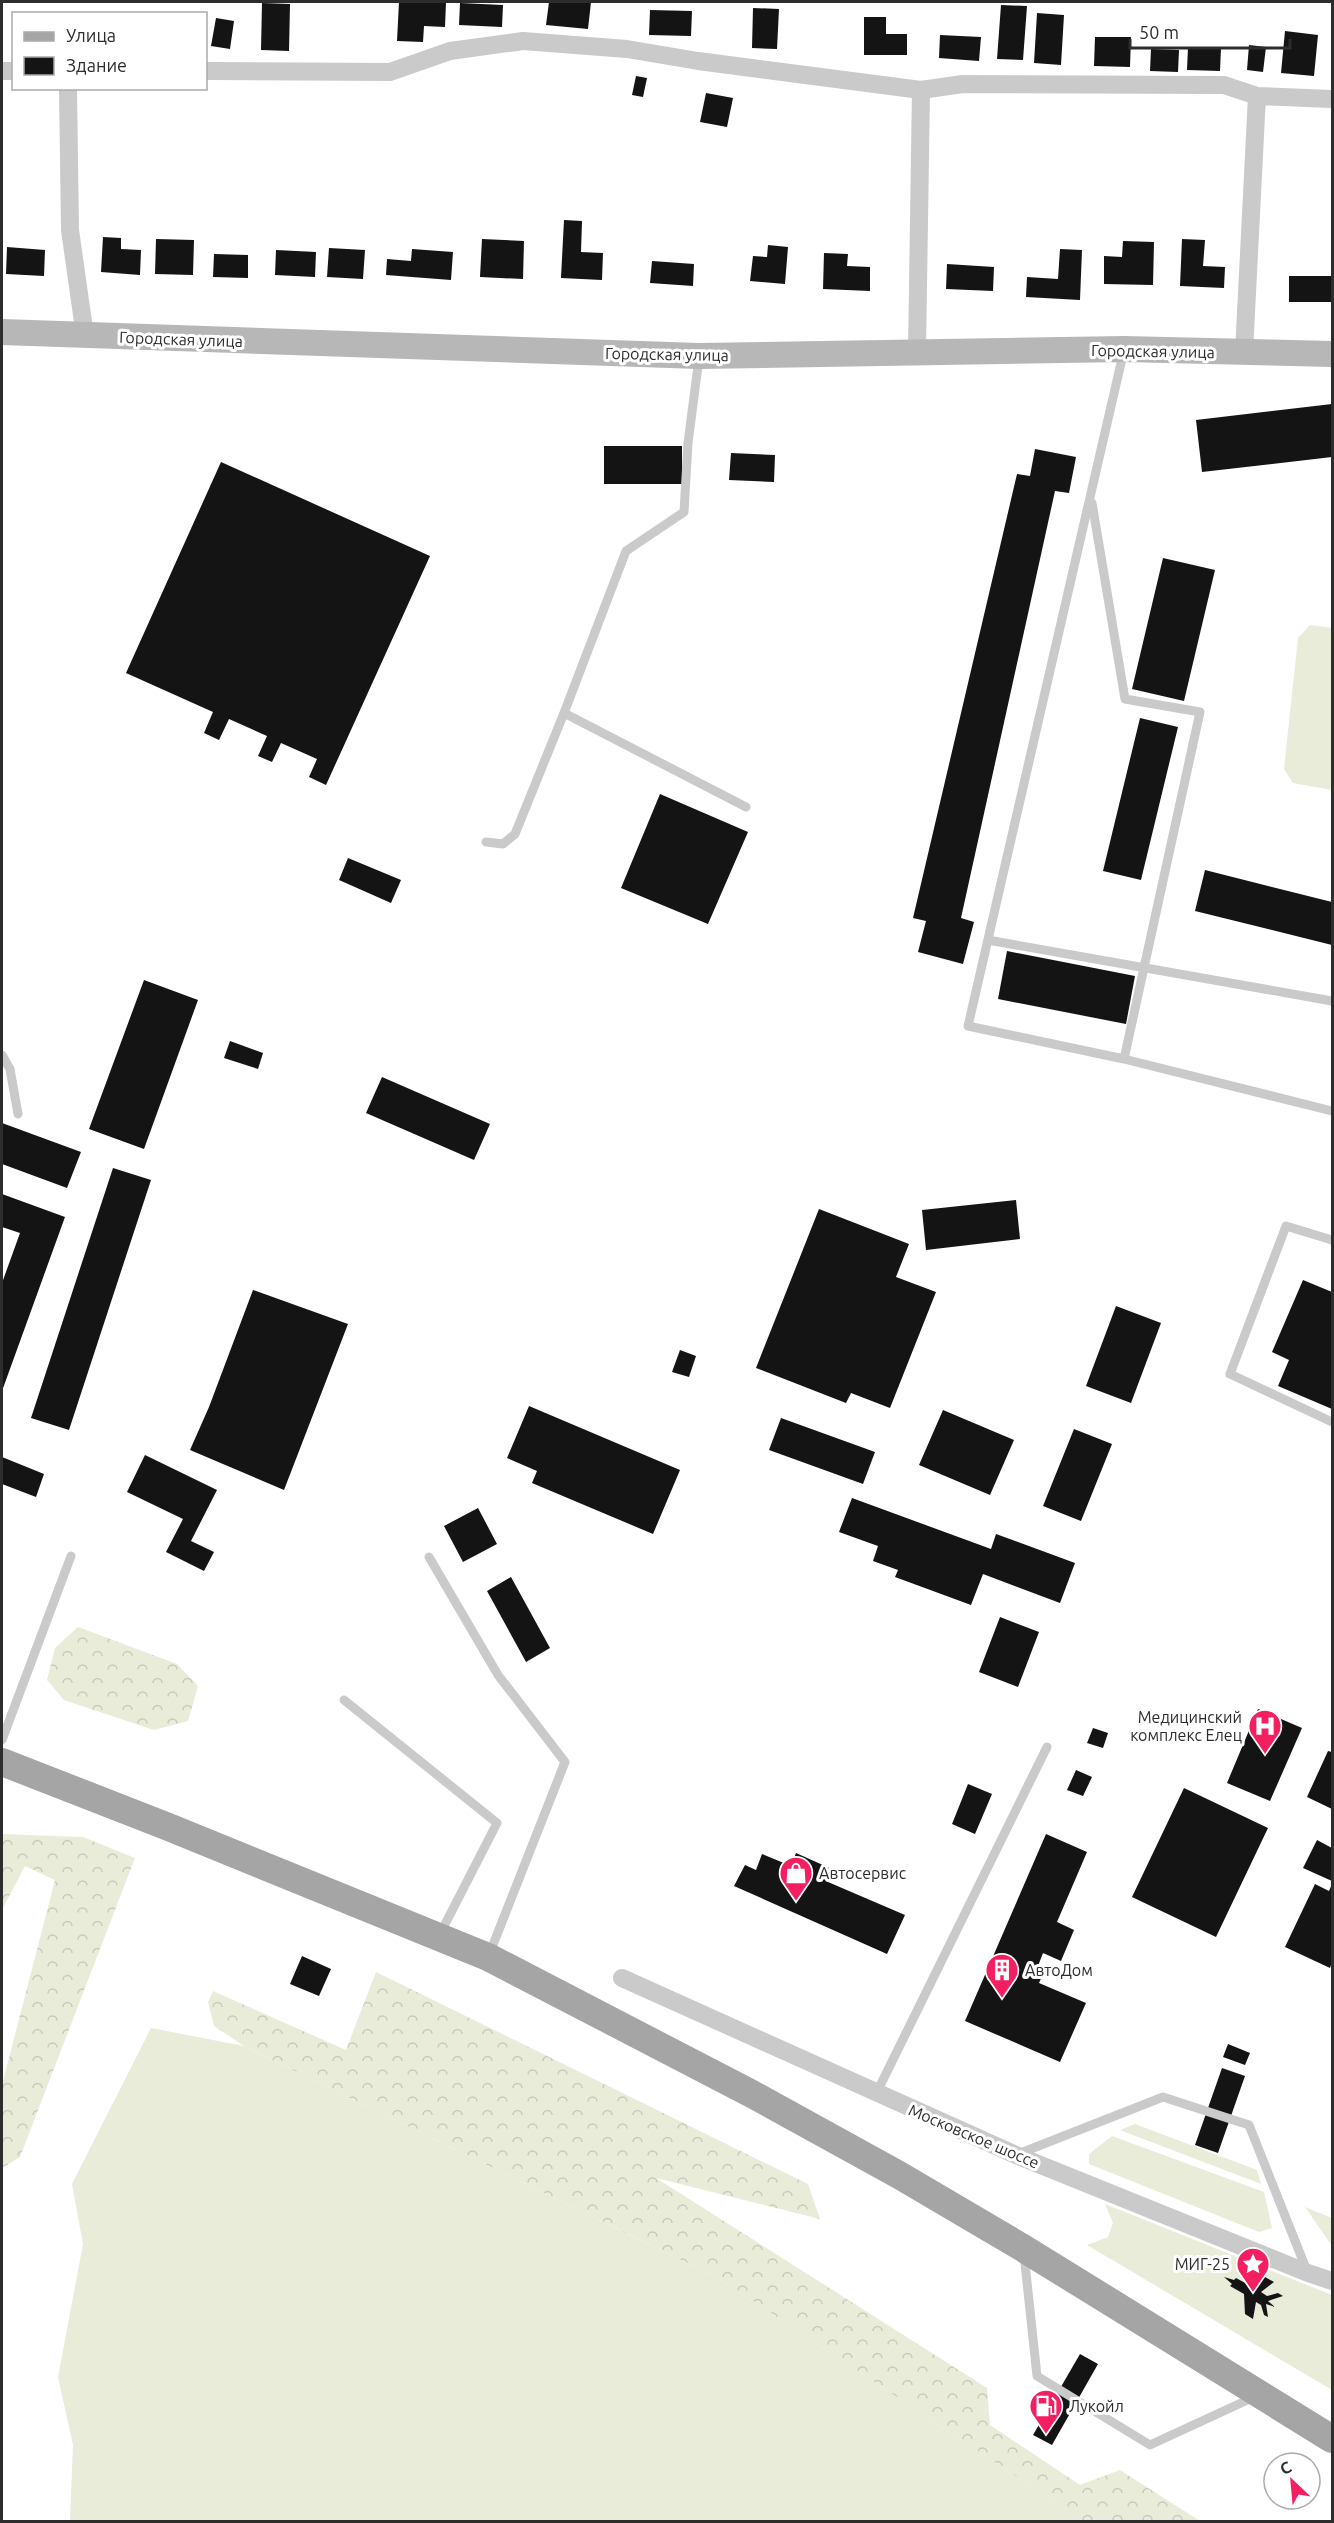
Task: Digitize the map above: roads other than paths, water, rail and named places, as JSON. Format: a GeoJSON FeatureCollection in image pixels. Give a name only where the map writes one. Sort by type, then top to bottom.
{"type":"FeatureCollection","features":[{"type":"Feature","properties":{"kind":"main road"},"geometry":{"type":"LineString","coordinates":[[2,1762],[488,1957],[752,2094],[899,2175],[1023,2248],[1332,2439]]}},
{"type":"Feature","properties":{"kind":"street"},"geometry":{"type":"LineString","coordinates":[[207,71],[390,72],[450,51],[523,41],[627,49],[698,61],[921,90],[963,84],[1224,85],[1257,96],[1332,99]]}},
{"type":"Feature","properties":{"kind":"street"},"geometry":{"type":"LineString","coordinates":[[68,90],[70,230],[86,336]]}},
{"type":"Feature","properties":{"kind":"street"},"geometry":{"type":"LineString","coordinates":[[917,352],[921,90]]}},
{"type":"Feature","properties":{"kind":"street"},"geometry":{"type":"LineString","coordinates":[[1244,352],[1257,96]]}},
{"type":"Feature","properties":{"kind":"street","name":"Городская улица"},"geometry":{"type":"LineString","coordinates":[[2,332],[699,356],[1124,349],[1332,354]]}},
{"type":"Feature","properties":{"kind":"street","name":"Московское шоссе"},"geometry":{"type":"LineString","coordinates":[[622,1978],[1016,2155],[1332,2281]]}},
{"type":"Feature","properties":{"kind":"lane"},"geometry":{"type":"LineString","coordinates":[[1124,349],[968,1026],[1124,1059],[1332,1111]]}},
{"type":"Feature","properties":{"kind":"lane"},"geometry":{"type":"LineString","coordinates":[[486,842],[503,844],[515,834],[626,551],[684,512],[688,443],[699,356]]}},
{"type":"Feature","properties":{"kind":"lane"},"geometry":{"type":"LineString","coordinates":[[1091,498],[1125,699],[1200,712],[1124,1059]]}},
{"type":"Feature","properties":{"kind":"lane"},"geometry":{"type":"LineString","coordinates":[[564,713],[746,807]]}},
{"type":"Feature","properties":{"kind":"lane"},"geometry":{"type":"LineString","coordinates":[[988,940],[1332,1001]]}},
{"type":"Feature","properties":{"kind":"lane"},"geometry":{"type":"LineString","coordinates":[[2,1055],[10,1069],[18,1114]]}},
{"type":"Feature","properties":{"kind":"lane"},"geometry":{"type":"LineString","coordinates":[[1332,1240],[1286,1226],[1230,1374],[1332,1422]]}},
{"type":"Feature","properties":{"kind":"lane"},"geometry":{"type":"LineString","coordinates":[[2,1740],[71,1556]]}},
{"type":"Feature","properties":{"kind":"lane"},"geometry":{"type":"LineString","coordinates":[[429,1557],[498,1675],[565,1762],[488,1957]]}},
{"type":"Feature","properties":{"kind":"lane"},"geometry":{"type":"LineString","coordinates":[[344,1700],[497,1823],[438,1937]]}},
{"type":"Feature","properties":{"kind":"lane"},"geometry":{"type":"LineString","coordinates":[[876,2094],[1047,1747]]}},
{"type":"Feature","properties":{"kind":"lane"},"geometry":{"type":"LineString","coordinates":[[1016,2155],[1163,2097],[1249,2125],[1308,2273]]}},
{"type":"Feature","properties":{"kind":"lane"},"geometry":{"type":"LineString","coordinates":[[1023,2248],[1037,2376],[1150,2445],[1261,2394]]}},
{"type":"Feature","properties":{"kind":"place","name":"Медицинский комплекс Елец"},"geometry":{"type":"Point","coordinates":[1265,1755]}},
{"type":"Feature","properties":{"kind":"place","name":"Автосервис"},"geometry":{"type":"Point","coordinates":[796,1902]}},
{"type":"Feature","properties":{"kind":"place","name":"АвтоДом"},"geometry":{"type":"Point","coordinates":[1002,1999]}},
{"type":"Feature","properties":{"kind":"place","name":"МИГ-25"},"geometry":{"type":"Point","coordinates":[1253,2293]}},
{"type":"Feature","properties":{"kind":"place","name":"Лукойл"},"geometry":{"type":"Point","coordinates":[1046,2435]}}]}
